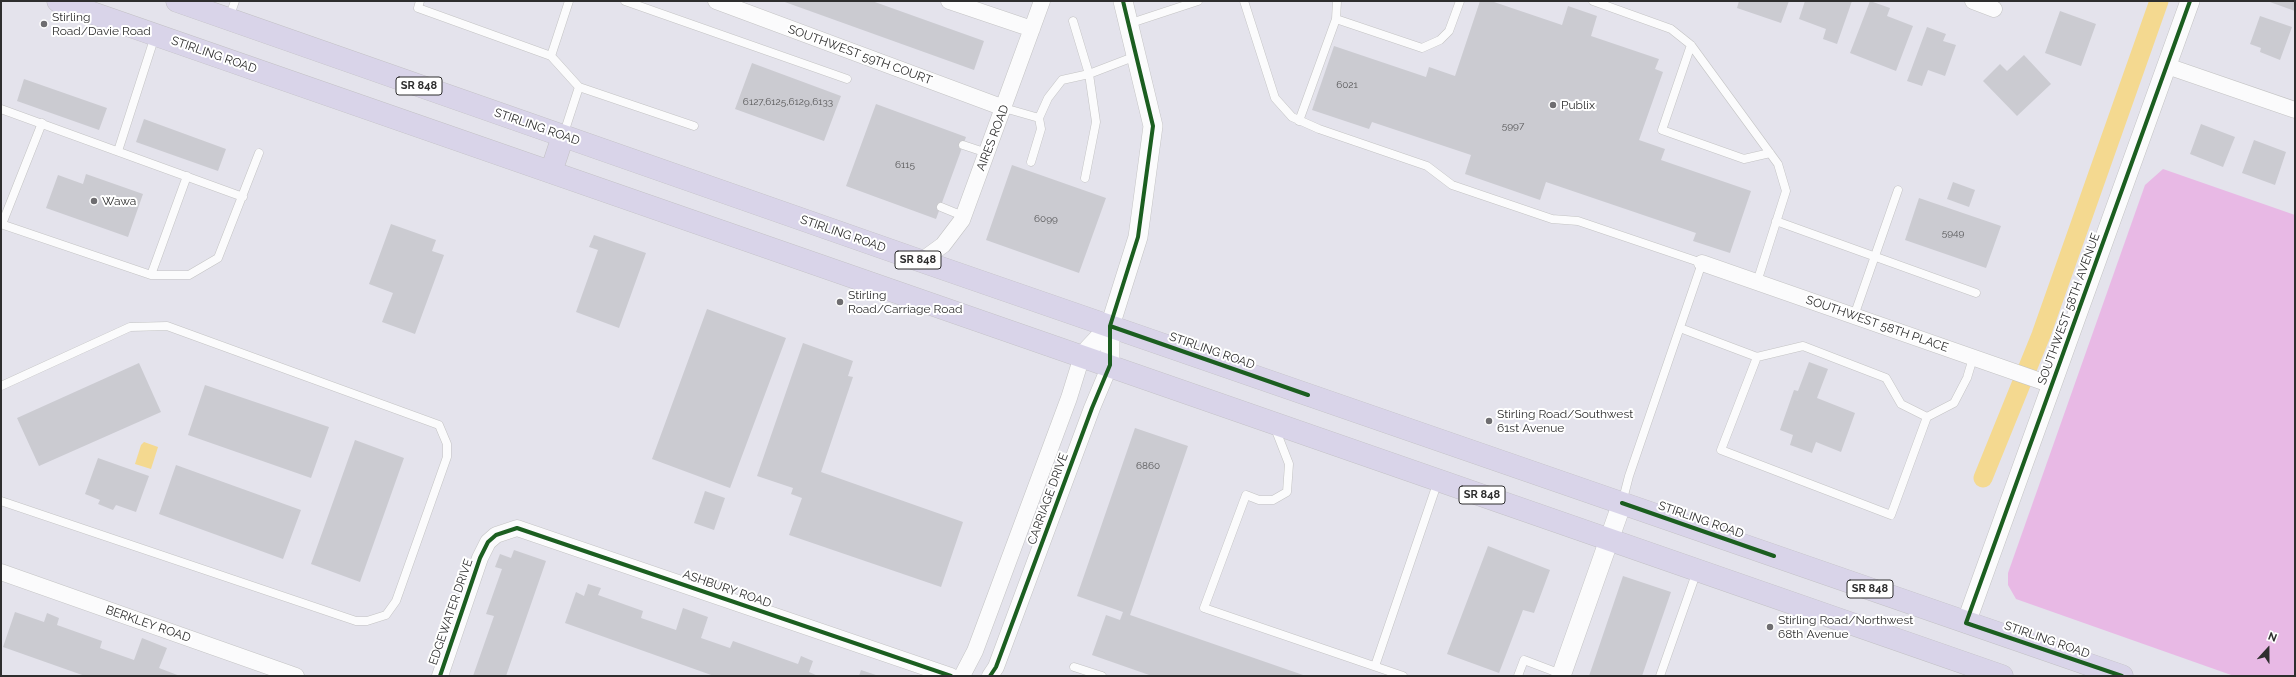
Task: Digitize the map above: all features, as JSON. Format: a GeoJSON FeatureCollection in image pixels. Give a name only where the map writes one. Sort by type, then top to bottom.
{"type":"FeatureCollection","features":[{"type":"Feature","properties":{"kind":"main road","name":"STIRLING ROAD"},"geometry":{"type":"LineString","coordinates":[[58,1],[1110,365],[2002,676]]}},
{"type":"Feature","properties":{"kind":"main road","name":"STIRLING ROAD"},"geometry":{"type":"LineString","coordinates":[[177,1],[232,10],[563,136],[2122,676]]}},
{"type":"Feature","properties":{"kind":"main road"},"geometry":{"type":"LineString","coordinates":[[550,172],[563,136]]}},
{"type":"Feature","properties":{"kind":"street","name":"SOUTHWEST 59TH COURT"},"geometry":{"type":"LineString","coordinates":[[716,1],[1004,108]]}},
{"type":"Feature","properties":{"kind":"street"},"geometry":{"type":"LineString","coordinates":[[949,1],[1032,29]]}},
{"type":"Feature","properties":{"kind":"street","name":"AIRES ROAD"},"geometry":{"type":"LineString","coordinates":[[921,261],[943,245],[963,216],[1004,108],[1042,1]]}},
{"type":"Feature","properties":{"kind":"street"},"geometry":{"type":"LineString","coordinates":[[1110,326],[1138,237],[1153,126],[1123,1]]}},
{"type":"Feature","properties":{"kind":"street"},"geometry":{"type":"LineString","coordinates":[[1973,1],[1994,9]]}},
{"type":"Feature","properties":{"kind":"street","name":"SOUTHWEST 58TH AVENUE"},"geometry":{"type":"LineString","coordinates":[[1966,623],[2190,1]]}},
{"type":"Feature","properties":{"kind":"street"},"geometry":{"type":"LineString","coordinates":[[2167,66],[2295,110]]}},
{"type":"Feature","properties":{"kind":"street","name":"SOUTHWEST 58TH PLACE"},"geometry":{"type":"LineString","coordinates":[[1702,263],[2052,385]]}},
{"type":"Feature","properties":{"kind":"street","name":"CARRIAGE DRIVE"},"geometry":{"type":"LineString","coordinates":[[962,676],[975,651],[1057,429],[1082,356],[1110,326]]}},
{"type":"Feature","properties":{"kind":"street","name":"CARRIAGE DRIVE"},"geometry":{"type":"LineString","coordinates":[[990,676],[996,667],[1081,438],[1110,365],[1110,326]]}},
{"type":"Feature","properties":{"kind":"street"},"geometry":{"type":"LineString","coordinates":[[1057,429],[1081,438]]}},
{"type":"Feature","properties":{"kind":"street"},"geometry":{"type":"LineString","coordinates":[[1561,675],[1622,503]]}},
{"type":"Feature","properties":{"kind":"street","name":"ASHBURY ROAD"},"geometry":{"type":"LineString","coordinates":[[496,535],[517,528],[922,671],[951,676]]}},
{"type":"Feature","properties":{"kind":"street","name":"EDGEWATER DRIVE"},"geometry":{"type":"LineString","coordinates":[[440,676],[480,558],[488,542],[496,535]]}},
{"type":"Feature","properties":{"kind":"street","name":"BERKLEY ROAD"},"geometry":{"type":"LineString","coordinates":[[1,572],[296,676]]}},
{"type":"Feature","properties":{"kind":"lane"},"geometry":{"type":"LineString","coordinates":[[420,1],[418,8],[551,56],[579,87],[694,126]]}},
{"type":"Feature","properties":{"kind":"lane"},"geometry":{"type":"LineString","coordinates":[[551,56],[569,1]]}},
{"type":"Feature","properties":{"kind":"lane"},"geometry":{"type":"LineString","coordinates":[[625,1],[847,79]]}},
{"type":"Feature","properties":{"kind":"lane"},"geometry":{"type":"LineString","coordinates":[[1128,24],[1198,1]]}},
{"type":"Feature","properties":{"kind":"lane"},"geometry":{"type":"LineString","coordinates":[[1244,1],[1275,98],[1292,117],[1299,121],[1427,166],[1458,187],[1552,219],[1578,221],[1702,263],[1629,476],[1622,503]]}},
{"type":"Feature","properties":{"kind":"lane"},"geometry":{"type":"LineString","coordinates":[[1299,121],[1336,19],[1337,1]]}},
{"type":"Feature","properties":{"kind":"lane"},"geometry":{"type":"LineString","coordinates":[[1336,19],[1422,48],[1440,40],[1449,31],[1460,1]]}},
{"type":"Feature","properties":{"kind":"lane"},"geometry":{"type":"LineString","coordinates":[[1593,1],[1671,29],[1691,45],[1778,164],[1786,191],[1757,282]]}},
{"type":"Feature","properties":{"kind":"lane"},"geometry":{"type":"LineString","coordinates":[[1073,21],[1089,74],[1096,122],[1085,178]]}},
{"type":"Feature","properties":{"kind":"lane"},"geometry":{"type":"LineString","coordinates":[[118,151],[155,35]]}},
{"type":"Feature","properties":{"kind":"lane"},"geometry":{"type":"LineString","coordinates":[[1691,45],[1662,130],[1744,159],[1770,153]]}},
{"type":"Feature","properties":{"kind":"lane"},"geometry":{"type":"LineString","coordinates":[[1031,162],[1041,128],[1039,118],[1048,98],[1062,80],[1089,74],[1136,56]]}},
{"type":"Feature","properties":{"kind":"lane"},"geometry":{"type":"LineString","coordinates":[[563,136],[579,87]]}},
{"type":"Feature","properties":{"kind":"lane"},"geometry":{"type":"LineString","coordinates":[[1004,108],[1039,118]]}},
{"type":"Feature","properties":{"kind":"lane"},"geometry":{"type":"LineString","coordinates":[[1,109],[242,197]]}},
{"type":"Feature","properties":{"kind":"lane"},"geometry":{"type":"LineString","coordinates":[[42,123],[2,224],[151,275],[189,275],[218,258],[259,153]]}},
{"type":"Feature","properties":{"kind":"lane"},"geometry":{"type":"LineString","coordinates":[[964,145],[987,153]]}},
{"type":"Feature","properties":{"kind":"lane"},"geometry":{"type":"LineString","coordinates":[[151,275],[187,176]]}},
{"type":"Feature","properties":{"kind":"lane"},"geometry":{"type":"LineString","coordinates":[[1854,316],[1898,190]]}},
{"type":"Feature","properties":{"kind":"lane"},"geometry":{"type":"LineString","coordinates":[[941,207],[963,216]]}},
{"type":"Feature","properties":{"kind":"lane"},"geometry":{"type":"LineString","coordinates":[[1776,221],[1976,293]]}},
{"type":"Feature","properties":{"kind":"lane"},"geometry":{"type":"LineString","coordinates":[[1,386],[130,327],[167,326],[439,425],[447,444],[447,457],[396,601],[386,615],[366,621],[349,618],[1,501]]}},
{"type":"Feature","properties":{"kind":"lane"},"geometry":{"type":"LineString","coordinates":[[1680,328],[1757,357],[1804,346],[1886,378],[1901,404],[1927,418]]}},
{"type":"Feature","properties":{"kind":"lane"},"geometry":{"type":"LineString","coordinates":[[1757,357],[1721,450],[1891,515],[1927,418],[1954,403],[1967,378],[1973,358]]}},
{"type":"Feature","properties":{"kind":"lane"},"geometry":{"type":"LineString","coordinates":[[1273,422],[1288,464],[1287,492],[1273,500],[1259,500],[1246,495],[1204,608],[1403,676]]}},
{"type":"Feature","properties":{"kind":"lane"},"geometry":{"type":"LineString","coordinates":[[1375,666],[1438,479]]}},
{"type":"Feature","properties":{"kind":"lane"},"geometry":{"type":"LineString","coordinates":[[1660,676],[1698,570]]}},
{"type":"Feature","properties":{"kind":"lane"},"geometry":{"type":"LineString","coordinates":[[1518,676],[1524,660],[1561,675]]}},
{"type":"Feature","properties":{"kind":"lane"},"geometry":{"type":"LineString","coordinates":[[1074,667],[1102,676]]}},
{"type":"Feature","properties":{"kind":"shaded area"},"geometry":{"type":"Polygon","coordinates":[[[2163,169],[2295,215],[2295,676],[2234,676],[2016,599],[2008,585],[2008,573],[2145,185],[2163,169]]]}},
{"type":"Feature","properties":{"kind":"shaded area"},"geometry":{"type":"Polygon","coordinates":[[[144,442],[158,447],[151,469],[135,464],[141,445],[144,442]]]}},
{"type":"Feature","properties":{"kind":"building"},"geometry":{"type":"Polygon","coordinates":[[[782,1],[872,1],[984,41],[974,70],[782,1]]]}},
{"type":"Feature","properties":{"kind":"building"},"geometry":{"type":"Polygon","coordinates":[[[1480,1],[1491,1],[1562,25],[1568,6],[1597,16],[1591,36],[1659,59],[1655,69],[1663,72],[1639,140],[1665,149],[1661,160],[1751,191],[1730,253],[1693,241],[1696,233],[1546,182],[1540,200],[1465,174],[1471,155],[1372,122],[1369,129],[1312,110],[1334,46],[1426,77],[1429,67],[1455,76],[1480,1]]]}},
{"type":"Feature","properties":{"kind":"building"},"geometry":{"type":"Polygon","coordinates":[[[1739,1],[1789,1],[1781,23],[1737,8],[1739,1]]]}},
{"type":"Feature","properties":{"kind":"building"},"geometry":{"type":"Polygon","coordinates":[[[1805,1],[1852,1],[1837,44],[1823,39],[1826,29],[1799,19],[1805,1]]]}},
{"type":"Feature","properties":{"kind":"building"},"geometry":{"type":"Polygon","coordinates":[[[1870,1],[1890,8],[1887,16],[1913,26],[1896,71],[1850,53],[1870,1]]]}},
{"type":"Feature","properties":{"kind":"building"},"geometry":{"type":"Polygon","coordinates":[[[2267,1],[2295,1],[2295,11],[2267,1]]]}},
{"type":"Feature","properties":{"kind":"building"},"geometry":{"type":"Polygon","coordinates":[[[2060,11],[2096,24],[2081,66],[2045,53],[2060,11]]]}},
{"type":"Feature","properties":{"kind":"building"},"geometry":{"type":"Polygon","coordinates":[[[2260,16],[2292,27],[2280,60],[2260,52],[2261,48],[2250,44],[2260,16]]]}},
{"type":"Feature","properties":{"kind":"building"},"geometry":{"type":"Polygon","coordinates":[[[1927,27],[1946,34],[1943,41],[1956,45],[1945,76],[1928,70],[1922,86],[1907,81],[1927,27]]]}},
{"type":"Feature","properties":{"kind":"building"},"geometry":{"type":"Polygon","coordinates":[[[2024,55],[2051,84],[2017,116],[1983,81],[2000,64],[2007,71],[2024,55]]]}},
{"type":"Feature","properties":{"kind":"building"},"geometry":{"type":"Polygon","coordinates":[[[752,63],[841,96],[824,141],[735,109],[752,63]]]}},
{"type":"Feature","properties":{"kind":"building"},"geometry":{"type":"Polygon","coordinates":[[[24,79],[107,108],[99,130],[17,101],[24,79]]]}},
{"type":"Feature","properties":{"kind":"building"},"geometry":{"type":"Polygon","coordinates":[[[876,104],[966,137],[936,219],[846,186],[876,104]]]}},
{"type":"Feature","properties":{"kind":"building"},"geometry":{"type":"Polygon","coordinates":[[[144,119],[226,149],[218,171],[136,142],[144,119]]]}},
{"type":"Feature","properties":{"kind":"building"},"geometry":{"type":"Polygon","coordinates":[[[2201,124],[2235,137],[2223,167],[2190,154],[2201,124]]]}},
{"type":"Feature","properties":{"kind":"building"},"geometry":{"type":"Polygon","coordinates":[[[2254,140],[2286,152],[2275,185],[2242,173],[2254,140]]]}},
{"type":"Feature","properties":{"kind":"building"},"geometry":{"type":"Polygon","coordinates":[[[1012,165],[1106,198],[1079,273],[986,240],[1012,165]]]}},
{"type":"Feature","properties":{"kind":"building","name":"Wawa"},"geometry":{"type":"Polygon","coordinates":[[[86,174],[143,194],[128,237],[46,208],[58,175],[83,184],[86,174]]]}},
{"type":"Feature","properties":{"kind":"building"},"geometry":{"type":"Polygon","coordinates":[[[1953,182],[1975,190],[1969,207],[1947,199],[1953,182]]]}},
{"type":"Feature","properties":{"kind":"building"},"geometry":{"type":"Polygon","coordinates":[[[1919,198],[2001,226],[1986,268],[1905,240],[1919,198]]]}},
{"type":"Feature","properties":{"kind":"building"},"geometry":{"type":"Polygon","coordinates":[[[391,224],[436,240],[432,251],[444,255],[415,334],[382,322],[393,293],[369,284],[391,224]]]}},
{"type":"Feature","properties":{"kind":"building"},"geometry":{"type":"Polygon","coordinates":[[[594,235],[646,253],[619,328],[576,312],[598,250],[589,247],[594,235]]]}},
{"type":"Feature","properties":{"kind":"building"},"geometry":{"type":"Polygon","coordinates":[[[707,309],[786,338],[730,488],[652,459],[707,309]]]}},
{"type":"Feature","properties":{"kind":"building"},"geometry":{"type":"Polygon","coordinates":[[[803,343],[853,361],[848,376],[853,377],[821,472],[963,522],[941,587],[789,535],[802,498],[791,494],[793,488],[757,476],[803,343]]]}},
{"type":"Feature","properties":{"kind":"building"},"geometry":{"type":"Polygon","coordinates":[[[1809,362],[1828,369],[1817,398],[1855,413],[1841,452],[1816,442],[1812,453],[1790,445],[1793,435],[1780,430],[1794,390],[1798,391],[1809,362]]]}},
{"type":"Feature","properties":{"kind":"building"},"geometry":{"type":"Polygon","coordinates":[[[139,363],[161,412],[39,466],[17,418],[139,363]]]}},
{"type":"Feature","properties":{"kind":"building"},"geometry":{"type":"Polygon","coordinates":[[[205,385],[329,427],[311,478],[188,435],[205,385]]]}},
{"type":"Feature","properties":{"kind":"building"},"geometry":{"type":"Polygon","coordinates":[[[1135,428],[1188,446],[1130,615],[1306,676],[1152,676],[1092,655],[1106,615],[1120,620],[1123,612],[1077,596],[1135,428]]]}},
{"type":"Feature","properties":{"kind":"building"},"geometry":{"type":"Polygon","coordinates":[[[355,440],[404,458],[360,582],[311,564],[355,440]]]}},
{"type":"Feature","properties":{"kind":"building"},"geometry":{"type":"Polygon","coordinates":[[[98,458],[149,476],[136,512],[116,505],[113,510],[98,504],[100,500],[85,494],[98,458]]]}},
{"type":"Feature","properties":{"kind":"building"},"geometry":{"type":"Polygon","coordinates":[[[176,465],[301,510],[283,559],[159,514],[176,465]]]}},
{"type":"Feature","properties":{"kind":"building"},"geometry":{"type":"Polygon","coordinates":[[[705,491],[725,498],[714,530],[694,523],[705,491]]]}},
{"type":"Feature","properties":{"kind":"building"},"geometry":{"type":"Polygon","coordinates":[[[1488,546],[1550,570],[1534,613],[1523,610],[1499,673],[1447,654],[1488,546]]]}},
{"type":"Feature","properties":{"kind":"building"},"geometry":{"type":"Polygon","coordinates":[[[514,550],[546,561],[506,676],[473,676],[494,616],[486,614],[502,569],[495,567],[500,554],[511,558],[514,550]]]}},
{"type":"Feature","properties":{"kind":"building"},"geometry":{"type":"Polygon","coordinates":[[[1623,576],[1671,592],[1642,676],[1589,676],[1623,576]]]}},
{"type":"Feature","properties":{"kind":"building"},"geometry":{"type":"Polygon","coordinates":[[[588,584],[601,588],[598,595],[643,611],[641,618],[676,630],[683,608],[708,617],[701,638],[730,648],[733,641],[798,664],[801,656],[813,661],[809,672],[818,676],[714,676],[565,623],[576,592],[584,596],[588,584]]]}},
{"type":"Feature","properties":{"kind":"building"},"geometry":{"type":"Polygon","coordinates":[[[15,612],[44,622],[47,613],[59,618],[57,625],[102,641],[100,648],[134,660],[142,638],[167,648],[159,668],[180,676],[85,676],[3,647],[15,612]]]}},
{"type":"Feature","properties":{"kind":"building"},"geometry":{"type":"Polygon","coordinates":[[[861,670],[879,676],[859,676],[861,670]]]}},
{"type":"Feature","properties":{"kind":"waterway"},"geometry":{"type":"LineString","coordinates":[[1983,478],[2041,335],[2159,1]]}},
{"type":"Feature","properties":{"kind":"cycle path"},"geometry":{"type":"LineString","coordinates":[[990,676],[996,667],[1092,408],[1110,365],[1110,326],[1138,237],[1153,126],[1123,1]]}},
{"type":"Feature","properties":{"kind":"cycle path"},"geometry":{"type":"LineString","coordinates":[[2122,676],[1966,623],[2190,1]]}},
{"type":"Feature","properties":{"kind":"cycle path"},"geometry":{"type":"LineString","coordinates":[[1110,326],[1308,395]]}},
{"type":"Feature","properties":{"kind":"cycle path"},"geometry":{"type":"LineString","coordinates":[[1622,503],[1774,556]]}},
{"type":"Feature","properties":{"kind":"cycle path"},"geometry":{"type":"LineString","coordinates":[[440,676],[480,558],[488,542],[496,535],[517,528],[951,676]]}},
{"type":"Feature","properties":{"kind":"place","name":"Stirling Road/Davie Road"},"geometry":{"type":"Point","coordinates":[44,24]}},
{"type":"Feature","properties":{"kind":"place","name":"Publix"},"geometry":{"type":"Point","coordinates":[1553,105]}},
{"type":"Feature","properties":{"kind":"place","name":"Wawa"},"geometry":{"type":"Point","coordinates":[94,201]}},
{"type":"Feature","properties":{"kind":"place","name":"Stirling Road/Carriage Road"},"geometry":{"type":"Point","coordinates":[840,302]}},
{"type":"Feature","properties":{"kind":"place","name":"Stirling Road/Southwest 61st Avenue"},"geometry":{"type":"Point","coordinates":[1489,421]}},
{"type":"Feature","properties":{"kind":"place","name":"Stirling Road/Northwest 68th Avenue"},"geometry":{"type":"Point","coordinates":[1770,627]}}]}
